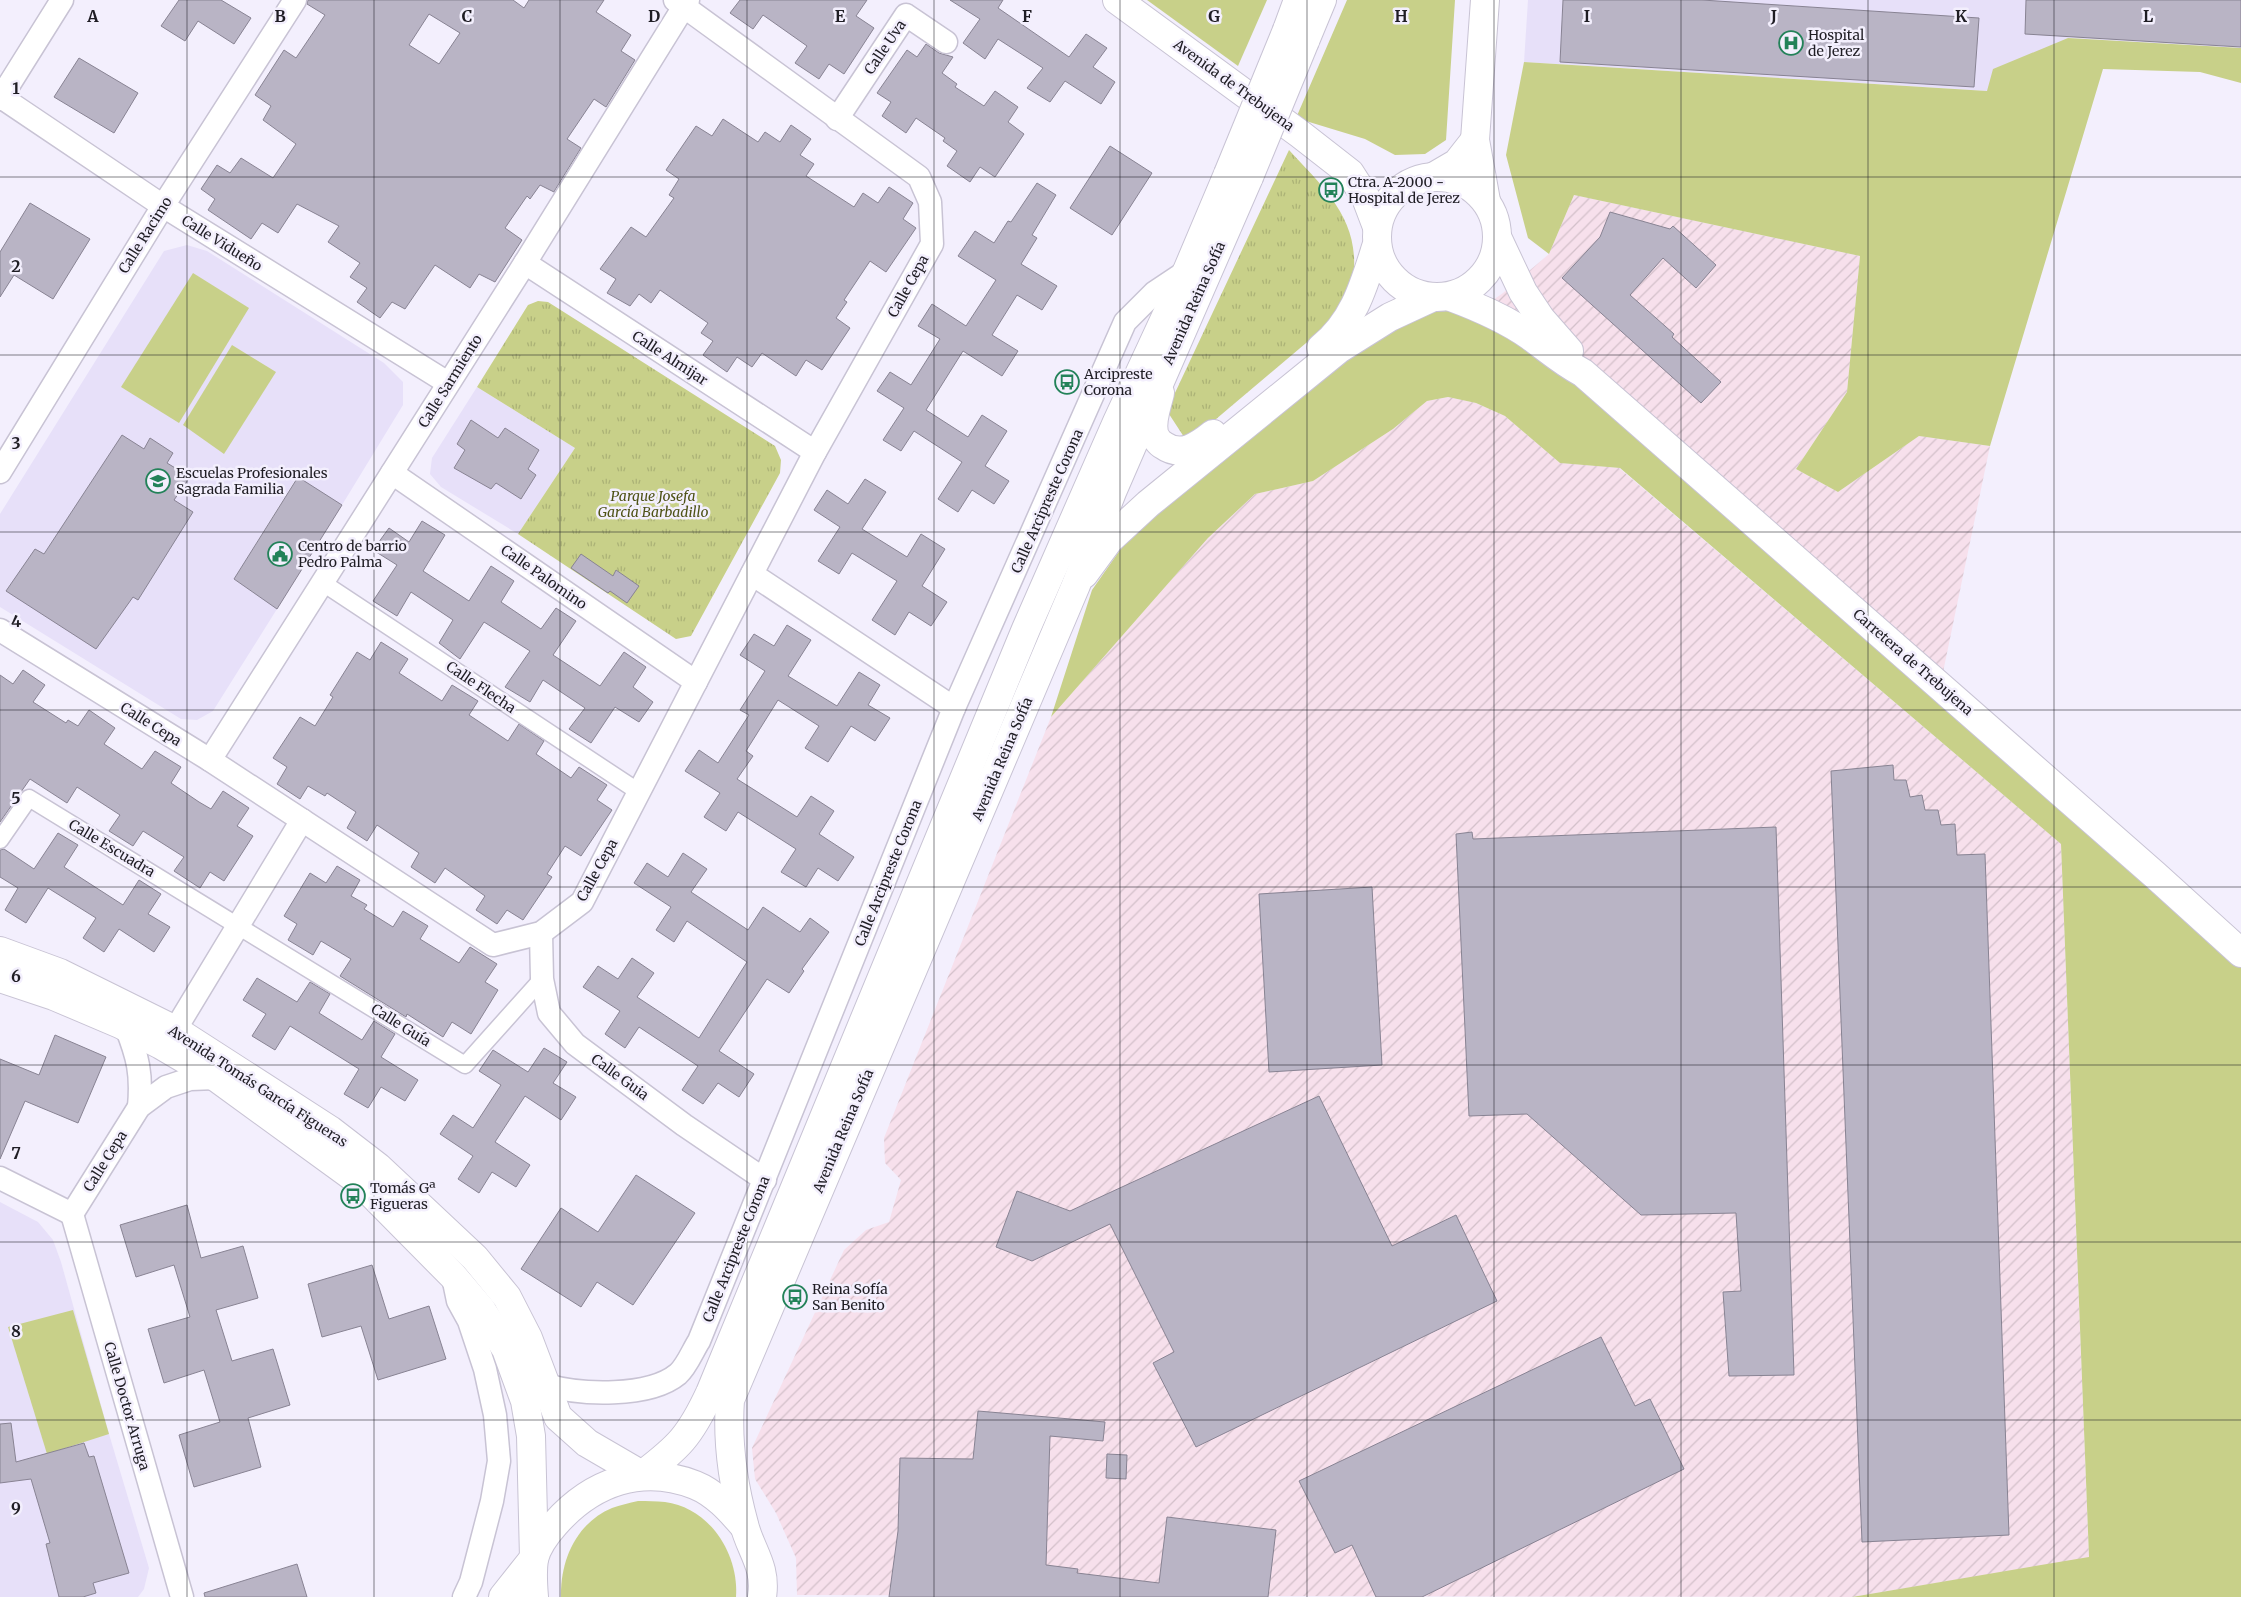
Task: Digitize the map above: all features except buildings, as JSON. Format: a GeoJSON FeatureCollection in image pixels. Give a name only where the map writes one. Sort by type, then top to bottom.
{"type":"FeatureCollection","features":[{"type":"Feature","properties":{"kind":"main road","name":"Avenida de Trebujena"},"geometry":{"type":"LineString","coordinates":[[1117,0],[1300,134],[1350,173],[1366,198],[1376,237]]}},
{"type":"Feature","properties":{"kind":"main road","name":"Avenida Reina Sofía"},"geometry":{"type":"LineString","coordinates":[[1296,36],[1298,0]]}},
{"type":"Feature","properties":{"kind":"main road","name":"Avenida Reina Sofía"},"geometry":{"type":"LineString","coordinates":[[762,1597],[759,1559],[744,1526],[728,1431],[730,1400],[1076,585],[1112,492],[1166,369],[1239,176],[1296,36],[1322,0]]}},
{"type":"Feature","properties":{"kind":"main road"},"geometry":{"type":"LineString","coordinates":[[1076,585],[1109,540],[1207,455],[1339,349],[1390,317],[1441,297],[1469,289],[1484,276],[1494,258],[1498,239],[1494,218],[1486,201],[1475,140],[1485,0]]}},
{"type":"Feature","properties":{"kind":"main road"},"geometry":{"type":"LineString","coordinates":[[1166,369],[1154,417],[1154,434],[1160,444],[1170,450],[1184,451],[1199,445],[1330,341],[1353,312],[1383,208],[1396,192],[1456,163],[1475,140]]}},
{"type":"Feature","properties":{"kind":"main road","name":"Avenida de Trebujena"},"geometry":{"type":"LineString","coordinates":[[1350,173],[1380,180],[1423,179]]}},
{"type":"Feature","properties":{"kind":"main road","name":"Avenida Reina Sofía"},"geometry":{"type":"LineString","coordinates":[[642,1476],[679,1447],[697,1422],[727,1354],[1036,605],[1113,431],[1187,271],[1239,176]]}},
{"type":"Feature","properties":{"kind":"main road"},"geometry":{"type":"LineString","coordinates":[[1423,179],[1453,179],[1472,187],[1486,201]]}},
{"type":"Feature","properties":{"kind":"main road"},"geometry":{"type":"LineString","coordinates":[[1376,237],[1383,266],[1395,282],[1411,293],[1441,297]]}},
{"type":"Feature","properties":{"kind":"main road","name":"Carretera de Trebujena"},"geometry":{"type":"LineString","coordinates":[[1498,239],[1523,292],[1541,319],[1569,350],[1583,373]]}},
{"type":"Feature","properties":{"kind":"main road","name":"Carretera de Trebujena"},"geometry":{"type":"LineString","coordinates":[[1441,297],[1488,312],[1529,336],[1558,360],[1583,373],[2087,815],[2241,953]]}},
{"type":"Feature","properties":{"kind":"main road","name":"Avenida Tomás García Figueras"},"geometry":{"type":"LineString","coordinates":[[0,951],[60,973],[175,1030],[330,1130],[378,1167],[475,1258],[507,1297],[528,1338],[558,1417],[588,1443],[642,1476]]}},
{"type":"Feature","properties":{"kind":"main road","name":"Avenida Tomás García Figueras"},"geometry":{"type":"LineString","coordinates":[[0,978],[54,996],[126,1027],[217,1078],[360,1182],[453,1276],[481,1309],[506,1349],[525,1401],[531,1436],[534,1558]]}},
{"type":"Feature","properties":{"kind":"main road","name":"Avenida Reina Sofía"},"geometry":{"type":"LineString","coordinates":[[534,1597],[534,1558],[546,1534],[579,1500],[605,1484],[642,1476],[664,1476],[696,1485],[723,1502],[744,1526]]}},
{"type":"Feature","properties":{"kind":"main road"},"geometry":{"type":"LineString","coordinates":[[502,1597],[534,1558]]}},
{"type":"Feature","properties":{"kind":"street"},"geometry":{"type":"LineString","coordinates":[[0,98],[62,0]]}},
{"type":"Feature","properties":{"kind":"street","name":"Calle Racimo"},"geometry":{"type":"LineString","coordinates":[[0,472],[163,206],[295,0]]}},
{"type":"Feature","properties":{"kind":"street","name":"Calle Cepa"},"geometry":{"type":"LineString","coordinates":[[0,630],[210,760],[493,945],[541,933],[582,902],[815,452],[932,244],[930,202],[919,177],[837,119],[683,2]]}},
{"type":"Feature","properties":{"kind":"street","name":"Calle Sarmiento"},"geometry":{"type":"LineString","coordinates":[[210,760],[525,263],[683,2]]}},
{"type":"Feature","properties":{"kind":"street","name":"Calle Uva"},"geometry":{"type":"LineString","coordinates":[[837,119],[906,15],[946,42]]}},
{"type":"Feature","properties":{"kind":"street","name":"Calle Vidueño"},"geometry":{"type":"LineString","coordinates":[[0,98],[163,206],[448,383]]}},
{"type":"Feature","properties":{"kind":"street","name":"Calle Almijar"},"geometry":{"type":"LineString","coordinates":[[525,263],[815,452]]}},
{"type":"Feature","properties":{"kind":"street","name":"Calle Arcipreste Corona"},"geometry":{"type":"LineString","coordinates":[[546,1385],[566,1391],[617,1392],[658,1385],[679,1373],[699,1341],[954,708],[1125,322],[1154,294],[1187,271]]}},
{"type":"Feature","properties":{"kind":"street","name":"Calle Palomino"},"geometry":{"type":"LineString","coordinates":[[392,472],[696,682]]}},
{"type":"Feature","properties":{"kind":"street"},"geometry":{"type":"LineString","coordinates":[[752,574],[954,708]]}},
{"type":"Feature","properties":{"kind":"street","name":"Calle Flecha"},"geometry":{"type":"LineString","coordinates":[[323,583],[639,792]]}},
{"type":"Feature","properties":{"kind":"street","name":"Calle Escuadra"},"geometry":{"type":"LineString","coordinates":[[0,840],[29,798],[238,925]]}},
{"type":"Feature","properties":{"kind":"street"},"geometry":{"type":"LineString","coordinates":[[175,1030],[302,820]]}},
{"type":"Feature","properties":{"kind":"street","name":"Calle Guía"},"geometry":{"type":"LineString","coordinates":[[238,925],[465,1065],[542,979]]}},
{"type":"Feature","properties":{"kind":"street","name":"Calle Guia"},"geometry":{"type":"LineString","coordinates":[[541,933],[542,979],[549,1013],[575,1044],[684,1125],[765,1180]]}},
{"type":"Feature","properties":{"kind":"street","name":"Calle Cepa"},"geometry":{"type":"LineString","coordinates":[[126,1027],[136,1052],[141,1081],[139,1107]]}},
{"type":"Feature","properties":{"kind":"street","name":"Calle Cepa"},"geometry":{"type":"LineString","coordinates":[[72,1214],[139,1107],[166,1087],[190,1080],[217,1078]]}},
{"type":"Feature","properties":{"kind":"street"},"geometry":{"type":"LineString","coordinates":[[0,1178],[72,1214]]}},
{"type":"Feature","properties":{"kind":"street","name":"Calle Doctor Arruga"},"geometry":{"type":"LineString","coordinates":[[72,1214],[182,1597]]}},
{"type":"Feature","properties":{"kind":"street"},"geometry":{"type":"LineString","coordinates":[[453,1276],[458,1301],[469,1321],[485,1369],[495,1415],[498,1461],[492,1501],[472,1582],[464,1597]]}},
{"type":"Feature","properties":{"kind":"street"},"geometry":{"type":"LineString","coordinates":[[707,1320],[727,1354]]}},
{"type":"Feature","properties":{"kind":"shaded area","name":"Hospital de Jerez"},"geometry":{"type":"Polygon","coordinates":[[[1528,0],[2241,0],[2241,48],[2068,38],[1988,91],[1524,62],[1528,0]]]}},
{"type":"Feature","properties":{"kind":"shaded area"},"geometry":{"type":"Polygon","coordinates":[[[1574,195],[1860,256],[1847,392],[1796,469],[1838,492],[1919,436],[1990,446],[1942,677],[1483,307],[1503,293],[1549,254],[1574,195]]]}},
{"type":"Feature","properties":{"kind":"shaded area","name":"Escuelas Profesionales Sagrada Familia"},"geometry":{"type":"Polygon","coordinates":[[[187,245],[207,251],[384,363],[403,382],[403,405],[342,505],[297,477],[234,579],[277,609],[213,711],[197,720],[181,719],[0,607],[0,514],[164,251],[187,245]]]}},
{"type":"Feature","properties":{"kind":"shaded area"},"geometry":{"type":"Polygon","coordinates":[[[477,387],[575,448],[518,534],[441,487],[430,474],[432,458],[477,387]]]}},
{"type":"Feature","properties":{"kind":"shaded area"},"geometry":{"type":"Polygon","coordinates":[[[1448,397],[1476,403],[1505,416],[1560,463],[1619,468],[2061,844],[2089,1558],[1852,1597],[797,1595],[796,1558],[776,1513],[755,1479],[752,1448],[844,1250],[866,1230],[889,1222],[901,1180],[885,1163],[884,1138],[1051,717],[1208,538],[1255,494],[1313,481],[1393,429],[1427,401],[1448,397]]]}},
{"type":"Feature","properties":{"kind":"shaded area"},"geometry":{"type":"Polygon","coordinates":[[[0,1202],[38,1222],[53,1240],[61,1262],[149,1568],[144,1589],[138,1597],[0,1597],[0,1202]]]}},
{"type":"Feature","properties":{"kind":"green space"},"geometry":{"type":"Polygon","coordinates":[[[1147,0],[1267,0],[1238,66],[1147,0]]]}},
{"type":"Feature","properties":{"kind":"green space"},"geometry":{"type":"Polygon","coordinates":[[[1347,0],[1455,0],[1446,140],[1425,154],[1395,155],[1365,139],[1296,118],[1347,0]]]}},
{"type":"Feature","properties":{"kind":"green space"},"geometry":{"type":"Polygon","coordinates":[[[2068,38],[2241,48],[2241,83],[2200,72],[2103,69],[1990,446],[1919,436],[1838,492],[1796,469],[1847,392],[1860,256],[1574,195],[1549,254],[1528,238],[1506,155],[1524,62],[1987,91],[1993,69],[2068,38]]]}},
{"type":"Feature","properties":{"kind":"green space"},"geometry":{"type":"Polygon","coordinates":[[[1289,150],[1335,203],[1350,233],[1354,268],[1348,292],[1338,316],[1196,436],[1184,437],[1169,414],[1174,395],[1289,150]]]}},
{"type":"Feature","properties":{"kind":"green space"},"geometry":{"type":"Polygon","coordinates":[[[193,273],[249,308],[179,423],[121,387],[193,273]]]}},
{"type":"Feature","properties":{"kind":"green space","name":"Parque Josefa García Barbadillo"},"geometry":{"type":"Polygon","coordinates":[[[538,301],[548,302],[775,446],[781,460],[780,473],[691,636],[676,639],[518,534],[575,448],[477,387],[528,305],[538,301]]]}},
{"type":"Feature","properties":{"kind":"green space"},"geometry":{"type":"Polygon","coordinates":[[[1483,307],[1586,372],[2241,948],[2241,1597],[1852,1597],[2089,1557],[2061,844],[1620,468],[1560,463],[1505,416],[1476,403],[1448,397],[1427,401],[1393,429],[1313,481],[1255,494],[1208,538],[1051,717],[1092,590],[1146,513],[1388,326],[1438,310],[1483,307]]]}},
{"type":"Feature","properties":{"kind":"green space"},"geometry":{"type":"Polygon","coordinates":[[[232,345],[276,372],[224,454],[183,425],[232,345]]]}},
{"type":"Feature","properties":{"kind":"green space"},"geometry":{"type":"Polygon","coordinates":[[[73,1310],[109,1434],[47,1454],[8,1327],[73,1310]]]}},
{"type":"Feature","properties":{"kind":"green space"},"geometry":{"type":"Polygon","coordinates":[[[638,1501],[665,1502],[681,1506],[696,1513],[708,1523],[719,1536],[727,1550],[736,1581],[736,1597],[561,1597],[563,1570],[567,1557],[580,1533],[599,1515],[612,1508],[638,1501]]]}},
{"type":"Feature","properties":{"kind":"place","name":"Hospital de Jerez"},"geometry":{"type":"Point","coordinates":[1791,43]}},
{"type":"Feature","properties":{"kind":"place","name":"Ctra. A-2000 - Hospital de Jerez"},"geometry":{"type":"Point","coordinates":[1331,190]}},
{"type":"Feature","properties":{"kind":"place","name":"Arcipreste Corona"},"geometry":{"type":"Point","coordinates":[1067,382]}},
{"type":"Feature","properties":{"kind":"place","name":"Escuelas Profesionales Sagrada Familia"},"geometry":{"type":"Point","coordinates":[158,481]}},
{"type":"Feature","properties":{"kind":"place","name":"Centro de barrio Pedro Palma"},"geometry":{"type":"Point","coordinates":[280,554]}},
{"type":"Feature","properties":{"kind":"place","name":"Tomás Gª Figueras"},"geometry":{"type":"Point","coordinates":[353,1196]}},
{"type":"Feature","properties":{"kind":"place","name":"Reina Sofía San Benito"},"geometry":{"type":"Point","coordinates":[795,1297]}}]}
